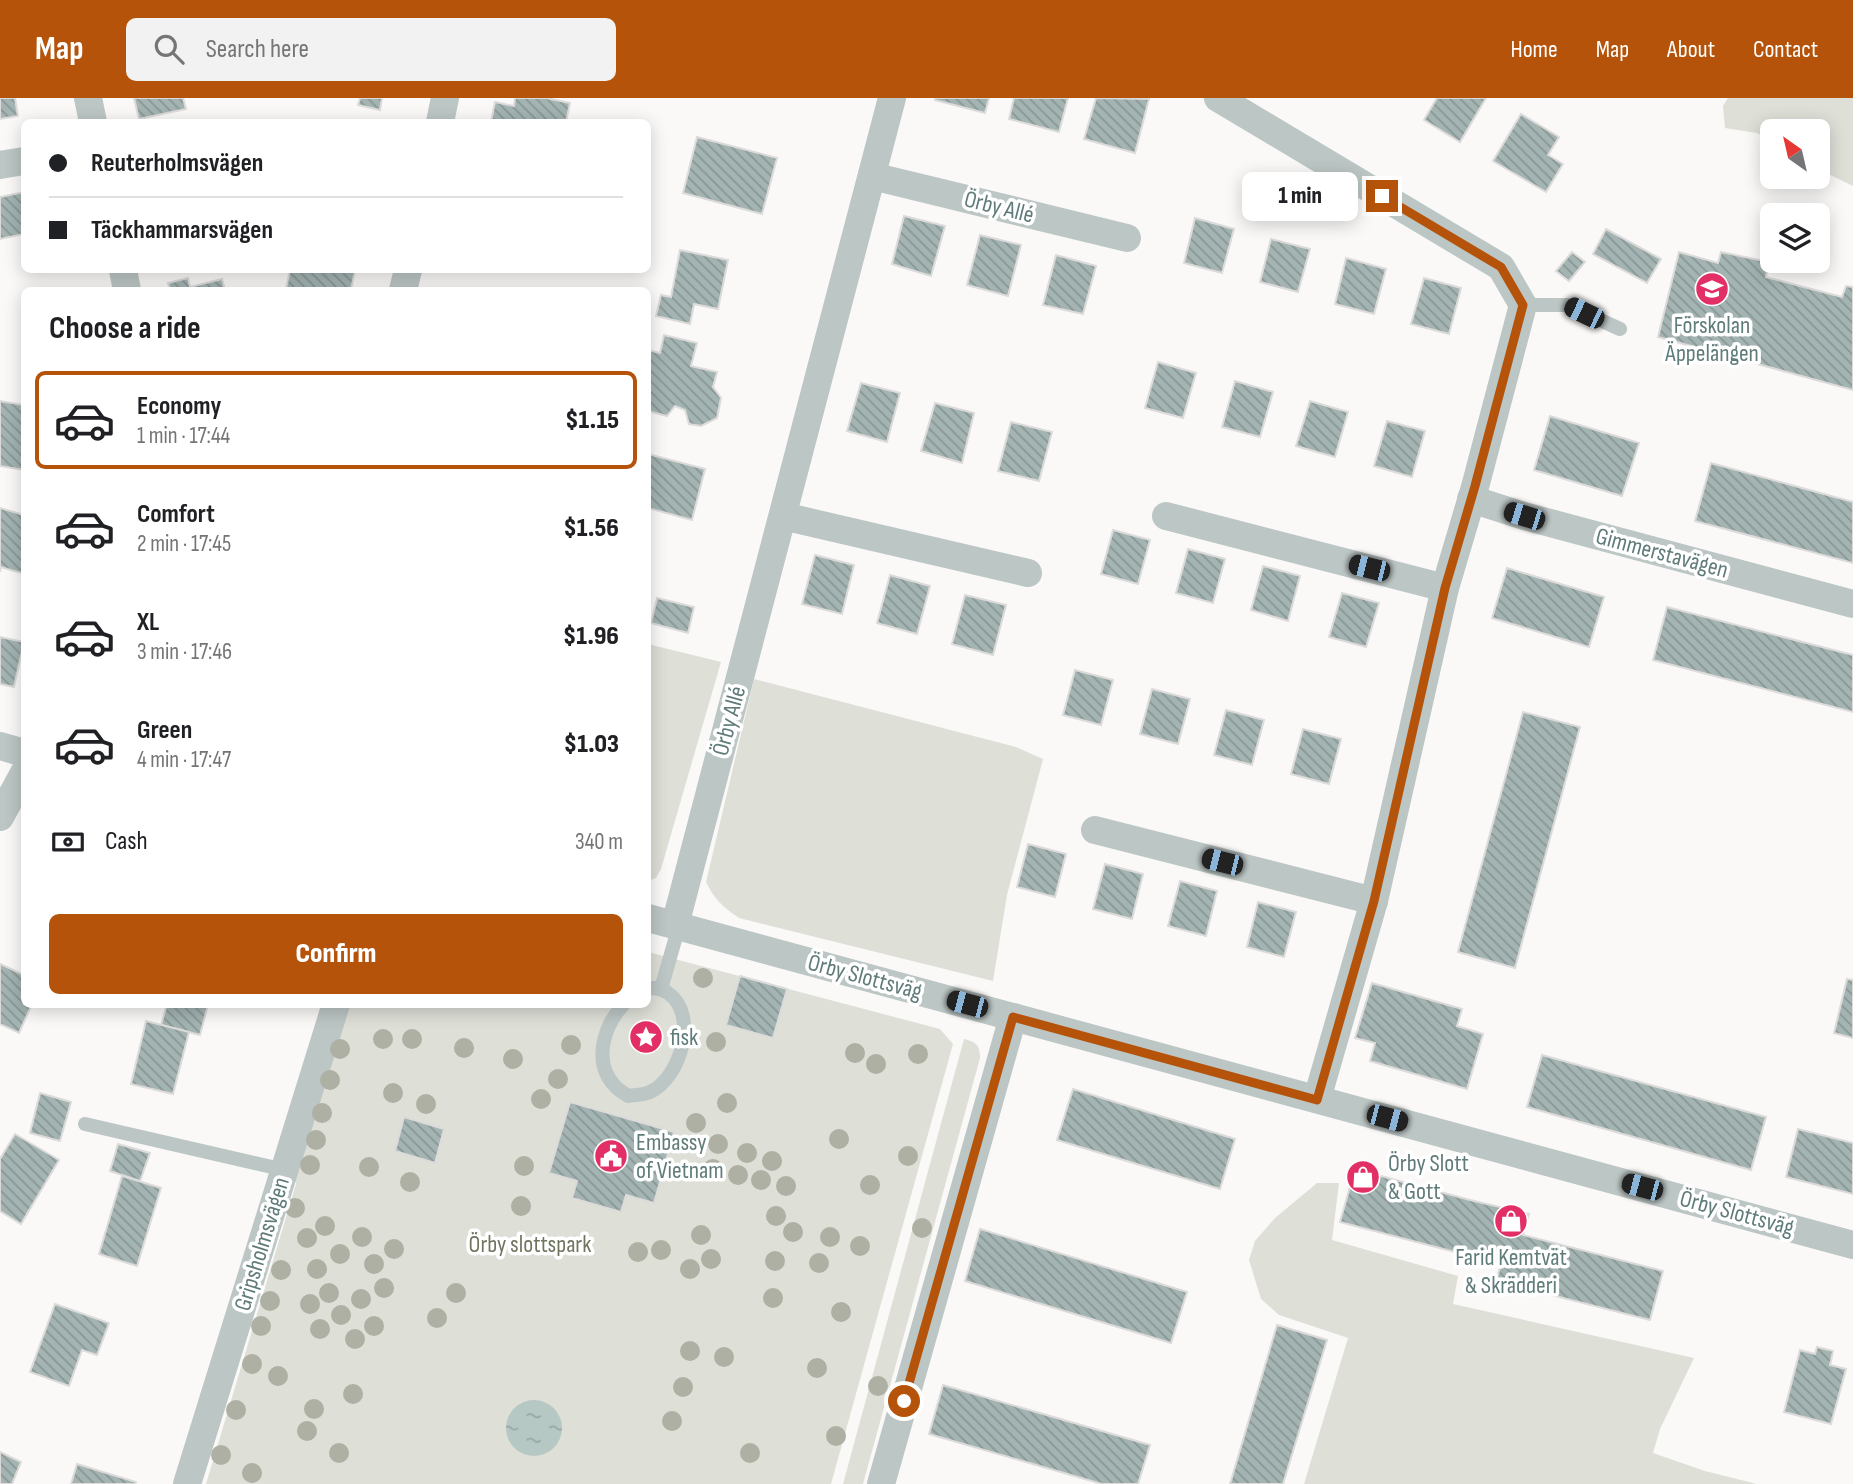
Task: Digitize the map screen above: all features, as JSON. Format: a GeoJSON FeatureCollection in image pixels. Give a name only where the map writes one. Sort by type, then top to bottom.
{"type":"FeatureCollection","features":[{"type":"Feature","properties":{"kind":"street"},"geometry":{"type":"LineString","coordinates":[[88,98],[92,119]]}},
{"type":"Feature","properties":{"kind":"street"},"geometry":{"type":"LineString","coordinates":[[441,119],[445,98]]}},
{"type":"Feature","properties":{"kind":"street","name":"Örby Allé"},"geometry":{"type":"LineString","coordinates":[[677,926],[892,98]]}},
{"type":"Feature","properties":{"kind":"street"},"geometry":{"type":"LineString","coordinates":[[1218,98],[1501,267],[1523,305],[1445,588],[1374,901],[1317,1100]]}},
{"type":"Feature","properties":{"kind":"street"},"geometry":{"type":"LineString","coordinates":[[0,165],[21,162]]}},
{"type":"Feature","properties":{"kind":"street","name":"Örby Allé"},"geometry":{"type":"LineString","coordinates":[[872,176],[1127,238]]}},
{"type":"Feature","properties":{"kind":"street","name":"Gimmerstavägen"},"geometry":{"type":"LineString","coordinates":[[1471,499],[1524,516],[1853,604]]}},
{"type":"Feature","properties":{"kind":"street"},"geometry":{"type":"LineString","coordinates":[[783,516],[1028,573]]}},
{"type":"Feature","properties":{"kind":"street"},"geometry":{"type":"LineString","coordinates":[[1166,516],[1445,588]]}},
{"type":"Feature","properties":{"kind":"street"},"geometry":{"type":"LineString","coordinates":[[0,746],[21,751]]}},
{"type":"Feature","properties":{"kind":"street"},"geometry":{"type":"LineString","coordinates":[[0,817],[21,778]]}},
{"type":"Feature","properties":{"kind":"street"},"geometry":{"type":"LineString","coordinates":[[1095,830],[1374,901]]}},
{"type":"Feature","properties":{"kind":"street","name":"Örby Slottsväg"},"geometry":{"type":"LineString","coordinates":[[651,919],[1853,1245]]}},
{"type":"Feature","properties":{"kind":"street","name":"Gripsholmsvägen"},"geometry":{"type":"LineString","coordinates":[[187,1484],[335,1008]]}},
{"type":"Feature","properties":{"kind":"street"},"geometry":{"type":"LineString","coordinates":[[881,1484],[1013,1017]]}},
{"type":"Feature","properties":{"kind":"lane"},"geometry":{"type":"LineString","coordinates":[[1523,305],[1567,304],[1620,329]]}},
{"type":"Feature","properties":{"kind":"lane"},"geometry":{"type":"LineString","coordinates":[[620,1008],[608,1028],[603,1044],[603,1062],[615,1086],[628,1096],[651,1092],[671,1073],[683,1041],[685,1024],[682,1009],[674,997],[654,989],[677,926]]}},
{"type":"Feature","properties":{"kind":"lane"},"geometry":{"type":"LineString","coordinates":[[85,1124],[285,1170]]}},
{"type":"Feature","properties":{"kind":"green space"},"geometry":{"type":"Polygon","coordinates":[[[1728,98],[1853,98],[1853,186],[1830,175],[1830,119],[1760,119],[1760,135],[1725,128],[1723,106],[1728,98]]]}},
{"type":"Feature","properties":{"kind":"green space"},"geometry":{"type":"Polygon","coordinates":[[[651,645],[721,662],[661,869],[656,878],[651,880],[651,645]]]}},
{"type":"Feature","properties":{"kind":"green space"},"geometry":{"type":"Polygon","coordinates":[[[754,679],[1016,747],[1043,759],[1007,895],[993,981],[739,918],[716,898],[706,882],[754,679]]]}},
{"type":"Feature","properties":{"kind":"green space","name":"Örby slottspark"},"geometry":{"type":"Polygon","coordinates":[[[651,953],[940,1029],[953,1044],[831,1484],[206,1484],[296,1184],[295,1179],[348,1008],[651,1008],[651,953]]]}},
{"type":"Feature","properties":{"kind":"green space"},"geometry":{"type":"Polygon","coordinates":[[[964,1039],[976,1045],[980,1058],[863,1484],[843,1484],[964,1039]]]}},
{"type":"Feature","properties":{"kind":"green space"},"geometry":{"type":"Polygon","coordinates":[[[1317,1183],[1339,1183],[1332,1240],[1458,1276],[1453,1304],[1694,1358],[1660,1429],[1653,1453],[1705,1471],[1757,1484],[1304,1484],[1348,1338],[1279,1315],[1261,1299],[1249,1260],[1255,1241],[1275,1218],[1317,1183]]]}},
{"type":"Feature","properties":{"kind":"water"},"geometry":{"type":"Polygon","coordinates":[[[534,1400],[545,1402],[554,1408],[560,1417],[560,1439],[554,1448],[545,1454],[534,1456],[523,1454],[514,1448],[508,1439],[506,1428],[508,1417],[514,1408],[523,1402],[534,1400]]]}},
{"type":"Feature","properties":{"kind":"building"},"geometry":{"type":"Polygon","coordinates":[[[0,98],[15,98],[18,116],[0,119],[0,98]]]}},
{"type":"Feature","properties":{"kind":"building"},"geometry":{"type":"Polygon","coordinates":[[[134,98],[183,98],[186,109],[139,119],[134,98]]]}},
{"type":"Feature","properties":{"kind":"building"},"geometry":{"type":"Polygon","coordinates":[[[360,98],[382,98],[380,110],[358,105],[360,98]]]}},
{"type":"Feature","properties":{"kind":"building"},"geometry":{"type":"Polygon","coordinates":[[[515,98],[546,98],[570,103],[567,119],[492,119],[495,102],[514,106],[515,98]]]}},
{"type":"Feature","properties":{"kind":"building"},"geometry":{"type":"Polygon","coordinates":[[[989,98],[985,113],[935,100],[989,98]]]}},
{"type":"Feature","properties":{"kind":"building"},"geometry":{"type":"Polygon","coordinates":[[[1014,98],[1068,98],[1059,132],[1009,119],[1014,98]]]}},
{"type":"Feature","properties":{"kind":"building"},"geometry":{"type":"Polygon","coordinates":[[[1096,98],[1149,99],[1135,153],[1084,139],[1096,98]]]}},
{"type":"Feature","properties":{"kind":"building"},"geometry":{"type":"Polygon","coordinates":[[[1437,98],[1486,98],[1460,142],[1424,120],[1437,98]]]}},
{"type":"Feature","properties":{"kind":"building"},"geometry":{"type":"Polygon","coordinates":[[[1521,114],[1559,137],[1548,155],[1563,164],[1546,192],[1493,161],[1521,114]]]}},
{"type":"Feature","properties":{"kind":"building"},"geometry":{"type":"Polygon","coordinates":[[[697,137],[777,158],[762,214],[683,193],[697,137]]]}},
{"type":"Feature","properties":{"kind":"building"},"geometry":{"type":"Polygon","coordinates":[[[21,193],[21,235],[0,239],[0,197],[21,193]]]}},
{"type":"Feature","properties":{"kind":"building"},"geometry":{"type":"Polygon","coordinates":[[[904,216],[945,226],[931,276],[892,264],[904,216]]]}},
{"type":"Feature","properties":{"kind":"building"},"geometry":{"type":"Polygon","coordinates":[[[1195,218],[1234,229],[1222,273],[1184,263],[1195,218]]]}},
{"type":"Feature","properties":{"kind":"building"},"geometry":{"type":"Polygon","coordinates":[[[1606,229],[1661,259],[1647,283],[1593,254],[1606,229]]]}},
{"type":"Feature","properties":{"kind":"building"},"geometry":{"type":"Polygon","coordinates":[[[980,235],[1021,245],[1008,296],[967,285],[980,235]]]}},
{"type":"Feature","properties":{"kind":"building"},"geometry":{"type":"Polygon","coordinates":[[[1271,239],[1310,249],[1298,292],[1260,282],[1271,239]]]}},
{"type":"Feature","properties":{"kind":"building"},"geometry":{"type":"Polygon","coordinates":[[[680,250],[728,260],[718,309],[694,304],[690,324],[656,316],[661,295],[671,297],[680,250]]]}},
{"type":"Feature","properties":{"kind":"building"},"geometry":{"type":"Polygon","coordinates":[[[1572,252],[1585,262],[1569,281],[1556,271],[1572,252]]]}},
{"type":"Feature","properties":{"kind":"building"},"geometry":{"type":"Polygon","coordinates":[[[1679,252],[1718,263],[1721,252],[1760,260],[1760,273],[1767,273],[1766,277],[1842,297],[1846,286],[1853,287],[1853,390],[1658,337],[1679,252]]]}},
{"type":"Feature","properties":{"kind":"building"},"geometry":{"type":"Polygon","coordinates":[[[1056,255],[1096,266],[1083,314],[1043,305],[1056,255]]]}},
{"type":"Feature","properties":{"kind":"building"},"geometry":{"type":"Polygon","coordinates":[[[1346,258],[1386,269],[1374,314],[1335,304],[1346,258]]]}},
{"type":"Feature","properties":{"kind":"building"},"geometry":{"type":"Polygon","coordinates":[[[289,273],[354,273],[352,287],[286,287],[289,273]]]}},
{"type":"Feature","properties":{"kind":"building"},"geometry":{"type":"Polygon","coordinates":[[[188,278],[190,287],[169,287],[168,283],[188,278]]]}},
{"type":"Feature","properties":{"kind":"building"},"geometry":{"type":"Polygon","coordinates":[[[1424,278],[1461,288],[1449,334],[1411,324],[1424,278]]]}},
{"type":"Feature","properties":{"kind":"building"},"geometry":{"type":"Polygon","coordinates":[[[222,279],[224,287],[190,287],[222,279]]]}},
{"type":"Feature","properties":{"kind":"building"},"geometry":{"type":"Polygon","coordinates":[[[664,335],[697,343],[691,366],[717,372],[713,387],[721,398],[717,418],[701,426],[689,424],[685,410],[675,406],[667,416],[651,412],[651,351],[660,353],[664,335]]]}},
{"type":"Feature","properties":{"kind":"building"},"geometry":{"type":"Polygon","coordinates":[[[1158,362],[1196,373],[1183,418],[1145,408],[1158,362]]]}},
{"type":"Feature","properties":{"kind":"building"},"geometry":{"type":"Polygon","coordinates":[[[1235,381],[1273,392],[1260,437],[1222,427],[1235,381]]]}},
{"type":"Feature","properties":{"kind":"building"},"geometry":{"type":"Polygon","coordinates":[[[861,383],[900,393],[887,442],[847,431],[861,383]]]}},
{"type":"Feature","properties":{"kind":"building"},"geometry":{"type":"Polygon","coordinates":[[[0,401],[21,404],[21,470],[0,466],[0,401]]]}},
{"type":"Feature","properties":{"kind":"building"},"geometry":{"type":"Polygon","coordinates":[[[1310,401],[1348,412],[1335,457],[1296,446],[1310,401]]]}},
{"type":"Feature","properties":{"kind":"building"},"geometry":{"type":"Polygon","coordinates":[[[935,403],[974,413],[962,463],[921,451],[935,403]]]}},
{"type":"Feature","properties":{"kind":"building"},"geometry":{"type":"Polygon","coordinates":[[[1550,416],[1639,443],[1622,496],[1534,470],[1550,416]]]}},
{"type":"Feature","properties":{"kind":"building"},"geometry":{"type":"Polygon","coordinates":[[[1387,421],[1425,431],[1412,477],[1374,466],[1387,421]]]}},
{"type":"Feature","properties":{"kind":"building"},"geometry":{"type":"Polygon","coordinates":[[[1011,422],[1052,432],[1039,481],[998,471],[1011,422]]]}},
{"type":"Feature","properties":{"kind":"building"},"geometry":{"type":"Polygon","coordinates":[[[651,455],[705,469],[692,520],[651,509],[651,455]]]}},
{"type":"Feature","properties":{"kind":"building"},"geometry":{"type":"Polygon","coordinates":[[[1711,463],[1853,502],[1853,563],[1695,521],[1711,463]]]}},
{"type":"Feature","properties":{"kind":"building"},"geometry":{"type":"Polygon","coordinates":[[[0,508],[21,514],[21,573],[1,567],[0,572],[0,508]]]}},
{"type":"Feature","properties":{"kind":"building"},"geometry":{"type":"Polygon","coordinates":[[[1113,530],[1150,540],[1138,584],[1101,574],[1113,530]]]}},
{"type":"Feature","properties":{"kind":"building"},"geometry":{"type":"Polygon","coordinates":[[[1188,549],[1225,559],[1213,603],[1176,593],[1188,549]]]}},
{"type":"Feature","properties":{"kind":"building"},"geometry":{"type":"Polygon","coordinates":[[[815,555],[854,565],[842,614],[802,604],[815,555]]]}},
{"type":"Feature","properties":{"kind":"building"},"geometry":{"type":"Polygon","coordinates":[[[1263,566],[1300,576],[1288,621],[1251,610],[1263,566]]]}},
{"type":"Feature","properties":{"kind":"building"},"geometry":{"type":"Polygon","coordinates":[[[1507,568],[1604,597],[1589,647],[1492,618],[1507,568]]]}},
{"type":"Feature","properties":{"kind":"building"},"geometry":{"type":"Polygon","coordinates":[[[890,575],[930,586],[917,634],[877,623],[890,575]]]}},
{"type":"Feature","properties":{"kind":"building"},"geometry":{"type":"Polygon","coordinates":[[[1342,593],[1379,603],[1366,647],[1329,637],[1342,593]]]}},
{"type":"Feature","properties":{"kind":"building"},"geometry":{"type":"Polygon","coordinates":[[[965,595],[1006,605],[993,655],[952,644],[965,595]]]}},
{"type":"Feature","properties":{"kind":"building"},"geometry":{"type":"Polygon","coordinates":[[[657,598],[694,607],[688,633],[651,623],[657,598]]]}},
{"type":"Feature","properties":{"kind":"building"},"geometry":{"type":"Polygon","coordinates":[[[1667,607],[1853,655],[1853,712],[1653,660],[1667,607]]]}},
{"type":"Feature","properties":{"kind":"building"},"geometry":{"type":"Polygon","coordinates":[[[0,637],[21,641],[21,656],[14,687],[0,684],[0,637]]]}},
{"type":"Feature","properties":{"kind":"building"},"geometry":{"type":"Polygon","coordinates":[[[1075,670],[1113,680],[1101,725],[1063,715],[1075,670]]]}},
{"type":"Feature","properties":{"kind":"building"},"geometry":{"type":"Polygon","coordinates":[[[1152,689],[1190,699],[1178,744],[1140,734],[1152,689]]]}},
{"type":"Feature","properties":{"kind":"building"},"geometry":{"type":"Polygon","coordinates":[[[1226,710],[1264,720],[1252,765],[1214,755],[1226,710]]]}},
{"type":"Feature","properties":{"kind":"building"},"geometry":{"type":"Polygon","coordinates":[[[1523,712],[1580,727],[1515,968],[1458,952],[1523,712]]]}},
{"type":"Feature","properties":{"kind":"building"},"geometry":{"type":"Polygon","coordinates":[[[1303,729],[1341,739],[1329,784],[1291,774],[1303,729]]]}},
{"type":"Feature","properties":{"kind":"building"},"geometry":{"type":"Polygon","coordinates":[[[1028,844],[1066,854],[1055,897],[1017,887],[1028,844]]]}},
{"type":"Feature","properties":{"kind":"building"},"geometry":{"type":"Polygon","coordinates":[[[1105,864],[1143,874],[1132,919],[1093,909],[1105,864]]]}},
{"type":"Feature","properties":{"kind":"building"},"geometry":{"type":"Polygon","coordinates":[[[1180,881],[1217,891],[1206,936],[1168,926],[1180,881]]]}},
{"type":"Feature","properties":{"kind":"building"},"geometry":{"type":"Polygon","coordinates":[[[1258,902],[1296,912],[1284,957],[1247,947],[1258,902]]]}},
{"type":"Feature","properties":{"kind":"building"},"geometry":{"type":"Polygon","coordinates":[[[0,964],[21,974],[21,1008],[30,1008],[19,1033],[0,1024],[0,964]]]}},
{"type":"Feature","properties":{"kind":"building"},"geometry":{"type":"Polygon","coordinates":[[[740,976],[787,989],[773,1038],[726,1025],[740,976]]]}},
{"type":"Feature","properties":{"kind":"building"},"geometry":{"type":"Polygon","coordinates":[[[1847,979],[1853,980],[1853,1038],[1834,1033],[1847,979]]]}},
{"type":"Feature","properties":{"kind":"building"},"geometry":{"type":"Polygon","coordinates":[[[1372,983],[1462,1009],[1457,1026],[1483,1034],[1467,1089],[1370,1061],[1375,1043],[1355,1038],[1372,983]]]}},
{"type":"Feature","properties":{"kind":"building"},"geometry":{"type":"Polygon","coordinates":[[[166,1008],[207,1008],[200,1035],[161,1025],[166,1008]]]}},
{"type":"Feature","properties":{"kind":"building"},"geometry":{"type":"Polygon","coordinates":[[[146,1021],[189,1032],[173,1094],[131,1084],[146,1021]]]}},
{"type":"Feature","properties":{"kind":"building"},"geometry":{"type":"Polygon","coordinates":[[[1542,1055],[1766,1117],[1751,1170],[1527,1107],[1542,1055]]]}},
{"type":"Feature","properties":{"kind":"building"},"geometry":{"type":"Polygon","coordinates":[[[1073,1089],[1235,1139],[1220,1189],[1057,1140],[1073,1089]]]}},
{"type":"Feature","properties":{"kind":"building"},"geometry":{"type":"Polygon","coordinates":[[[40,1093],[71,1102],[60,1141],[30,1133],[40,1093]]]}},
{"type":"Feature","properties":{"kind":"building"},"geometry":{"type":"Polygon","coordinates":[[[570,1102],[674,1132],[654,1203],[626,1195],[621,1212],[572,1198],[577,1181],[549,1173],[570,1102]]]}},
{"type":"Feature","properties":{"kind":"building"},"geometry":{"type":"Polygon","coordinates":[[[404,1117],[444,1129],[435,1163],[395,1151],[404,1117]]]}},
{"type":"Feature","properties":{"kind":"building"},"geometry":{"type":"Polygon","coordinates":[[[1798,1129],[1853,1143],[1853,1194],[1786,1177],[1798,1129]]]}},
{"type":"Feature","properties":{"kind":"building"},"geometry":{"type":"Polygon","coordinates":[[[15,1134],[59,1160],[21,1224],[0,1211],[0,1159],[15,1134]]]}},
{"type":"Feature","properties":{"kind":"building"},"geometry":{"type":"Polygon","coordinates":[[[118,1144],[150,1153],[140,1181],[110,1171],[118,1144]]]}},
{"type":"Feature","properties":{"kind":"building"},"geometry":{"type":"Polygon","coordinates":[[[1355,1169],[1529,1214],[1523,1235],[1663,1271],[1650,1320],[1496,1281],[1501,1264],[1340,1222],[1355,1169]]]}},
{"type":"Feature","properties":{"kind":"building"},"geometry":{"type":"Polygon","coordinates":[[[122,1176],[161,1188],[137,1266],[99,1254],[122,1176]]]}},
{"type":"Feature","properties":{"kind":"building"},"geometry":{"type":"Polygon","coordinates":[[[980,1229],[1187,1292],[1171,1343],[965,1281],[980,1229]]]}},
{"type":"Feature","properties":{"kind":"building"},"geometry":{"type":"Polygon","coordinates":[[[55,1304],[109,1323],[97,1355],[82,1350],[69,1386],[30,1372],[55,1304]]]}},
{"type":"Feature","properties":{"kind":"building"},"geometry":{"type":"Polygon","coordinates":[[[1277,1325],[1327,1340],[1283,1484],[1230,1484],[1277,1325]]]}},
{"type":"Feature","properties":{"kind":"building"},"geometry":{"type":"Polygon","coordinates":[[[1817,1347],[1833,1351],[1830,1365],[1846,1369],[1831,1424],[1784,1412],[1800,1350],[1815,1354],[1817,1347]]]}},
{"type":"Feature","properties":{"kind":"building"},"geometry":{"type":"Polygon","coordinates":[[[943,1385],[1150,1445],[1138,1484],[1102,1484],[929,1434],[943,1385]]]}},
{"type":"Feature","properties":{"kind":"building"},"geometry":{"type":"Polygon","coordinates":[[[0,1452],[21,1462],[12,1484],[0,1484],[0,1452]]]}},
{"type":"Feature","properties":{"kind":"building"},"geometry":{"type":"Polygon","coordinates":[[[77,1464],[136,1482],[71,1484],[77,1464]]]}},
{"type":"Feature","properties":{"kind":"place","name":"Förskolan Äppelängen"},"geometry":{"type":"Point","coordinates":[1712,289]}},
{"type":"Feature","properties":{"kind":"place","name":"fisk"},"geometry":{"type":"Point","coordinates":[646,1037]}},
{"type":"Feature","properties":{"kind":"place","name":"Embassy of Vietnam"},"geometry":{"type":"Point","coordinates":[611,1156]}},
{"type":"Feature","properties":{"kind":"place","name":"Örby Slott & Gott"},"geometry":{"type":"Point","coordinates":[1363,1177]}},
{"type":"Feature","properties":{"kind":"place","name":"Farid Kemtvät & Skrädderi"},"geometry":{"type":"Point","coordinates":[1511,1221]}},
{"type":"Feature","properties":{"kind":"route"},"geometry":{"type":"LineString","coordinates":[[904,1401],[1013,1017],[1317,1100],[1374,901],[1445,588],[1523,305],[1501,267],[1382,196]]}}]}
